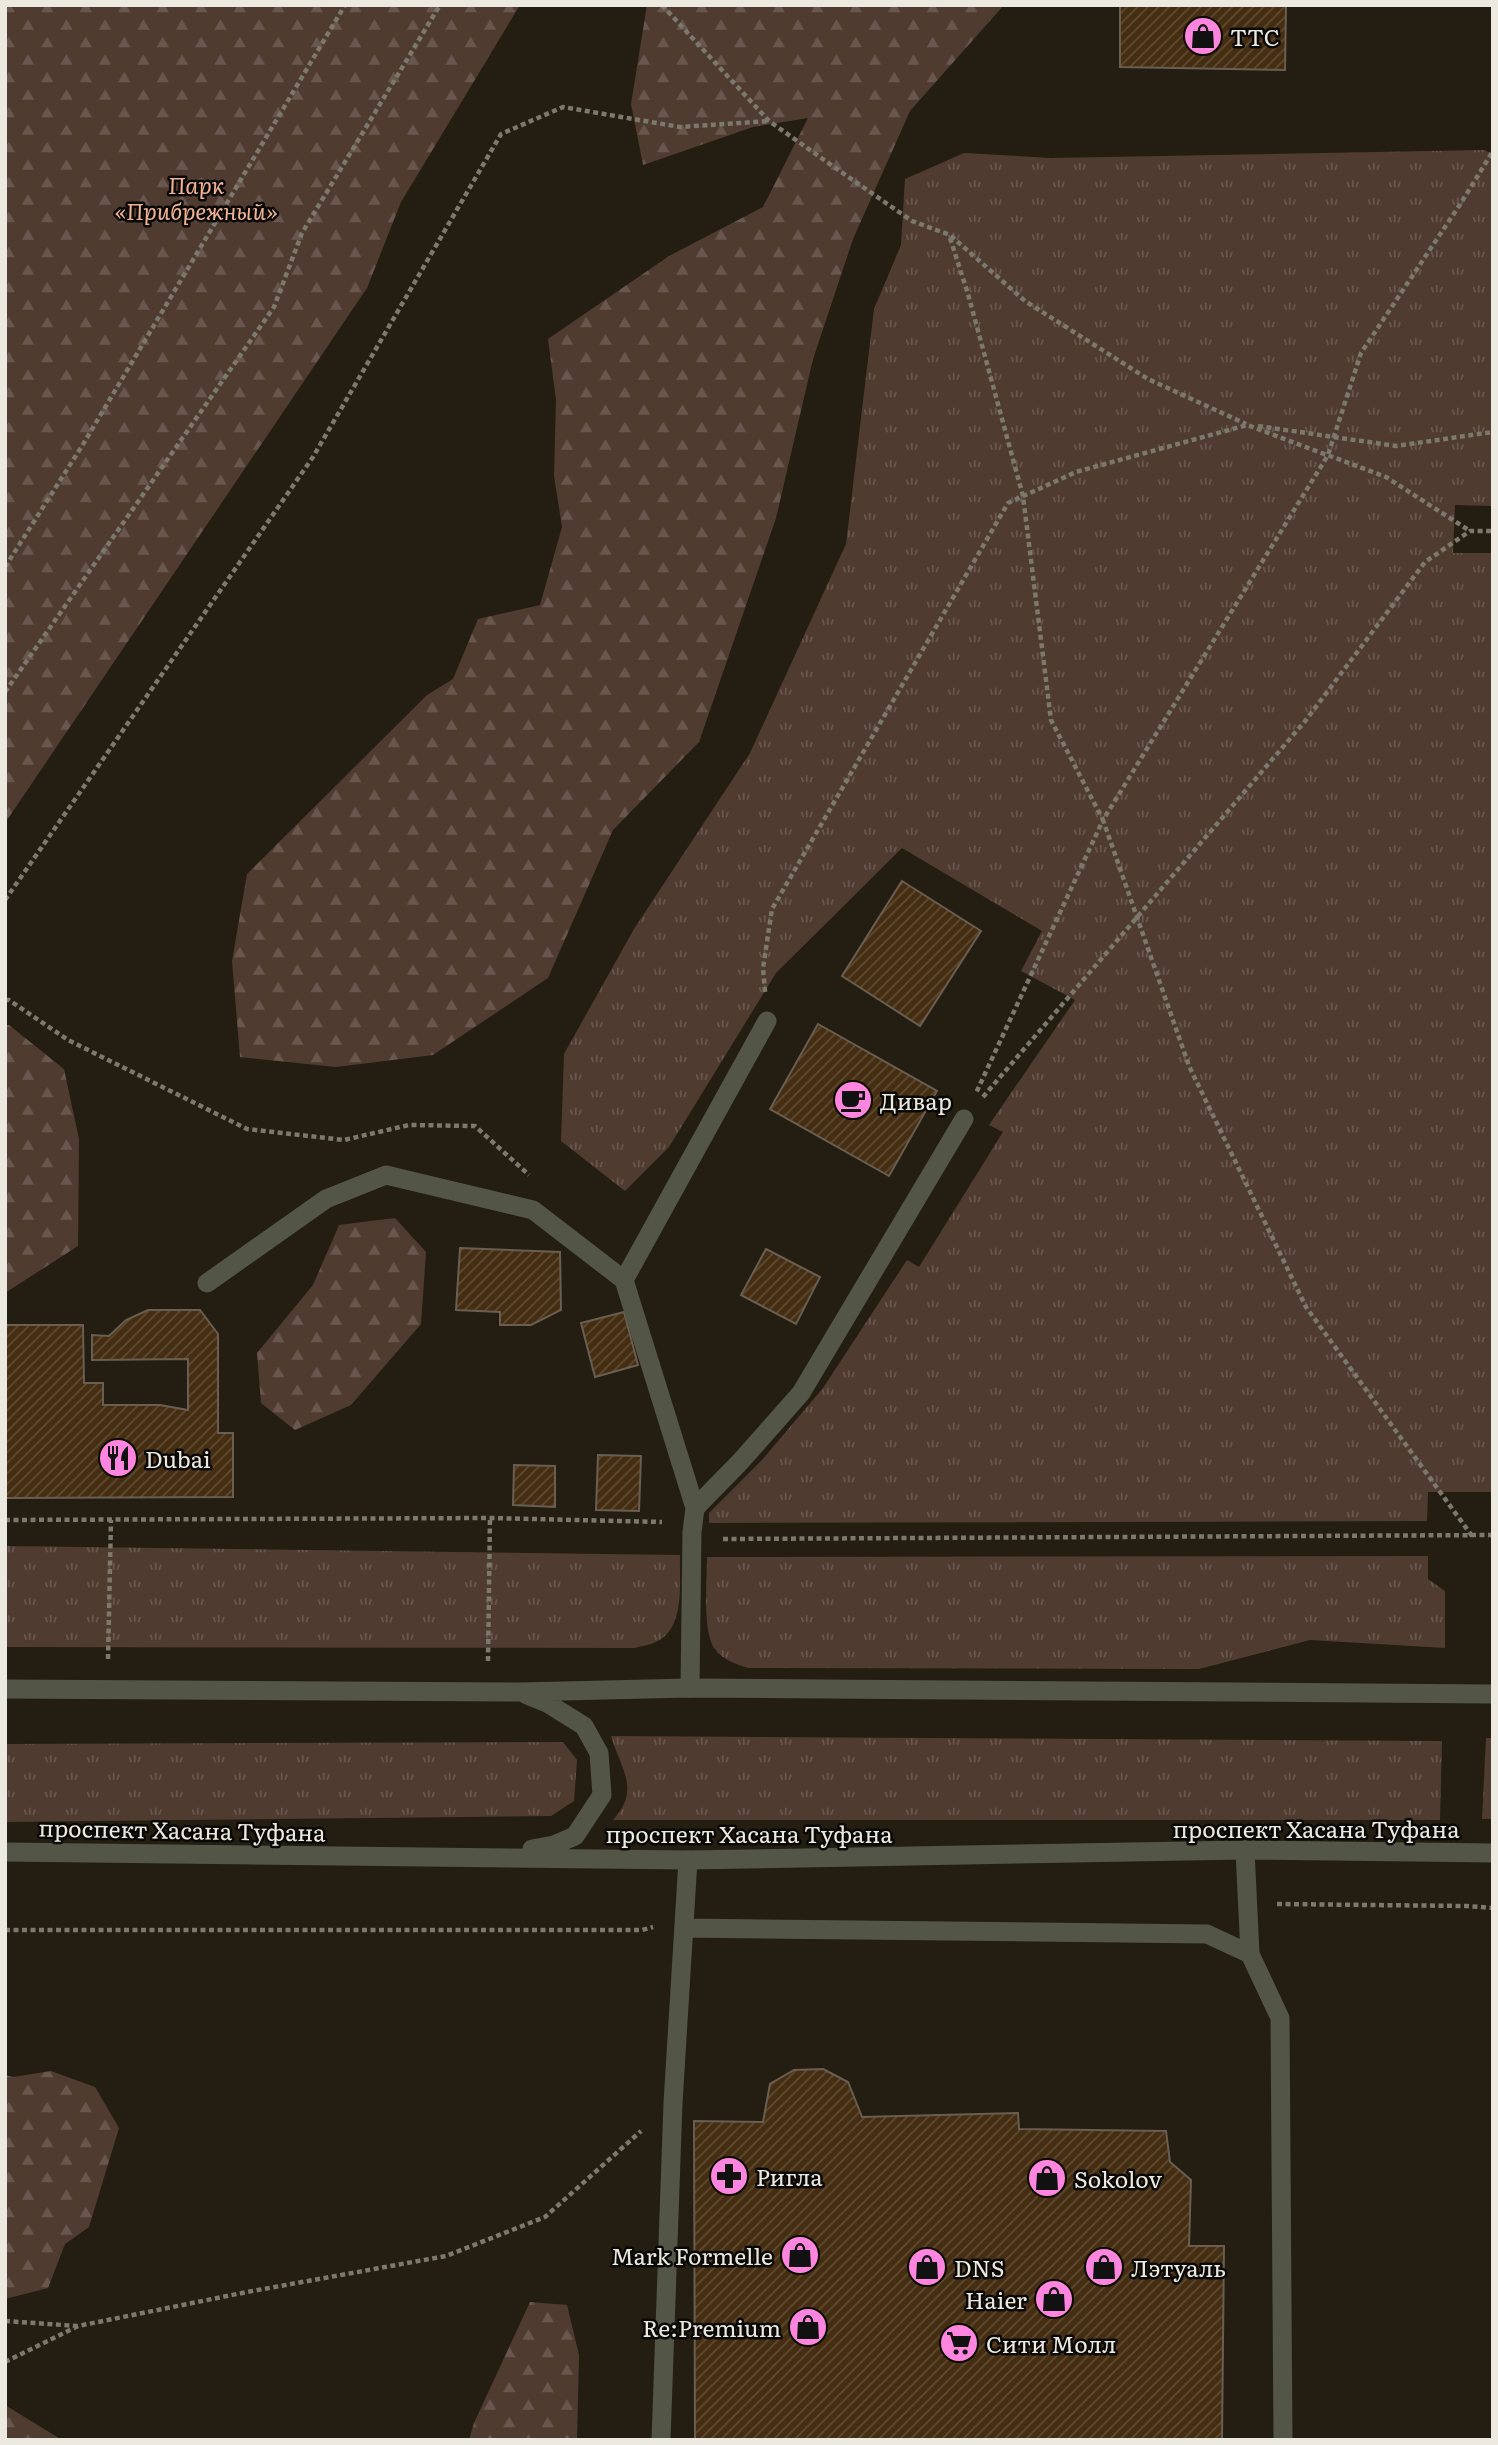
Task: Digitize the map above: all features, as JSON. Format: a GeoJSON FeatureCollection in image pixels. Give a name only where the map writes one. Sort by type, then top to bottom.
{"type":"FeatureCollection","features":[{"type":"Feature","properties":{"kind":"street"},"geometry":{"type":"LineString","coordinates":[[624,1280],[767,1021]]}},
{"type":"Feature","properties":{"kind":"street"},"geometry":{"type":"LineString","coordinates":[[695,1508],[740,1462],[800,1393],[964,1119]]}},
{"type":"Feature","properties":{"kind":"street"},"geometry":{"type":"LineString","coordinates":[[207,1283],[326,1199],[386,1175],[533,1210],[624,1280],[695,1508],[692,1532],[690,1688]]}},
{"type":"Feature","properties":{"kind":"street"},"geometry":{"type":"LineString","coordinates":[[5,1689],[520,1692],[690,1688],[1493,1694]]}},
{"type":"Feature","properties":{"kind":"street"},"geometry":{"type":"LineString","coordinates":[[494,1857],[554,1845],[575,1836],[602,1795],[599,1753],[584,1726],[547,1703],[520,1692]]}},
{"type":"Feature","properties":{"kind":"street"},"geometry":{"type":"LineString","coordinates":[[1245,1850],[1250,1954],[1280,2018],[1283,2440]]}},
{"type":"Feature","properties":{"kind":"street","name":"проспект Хасана Туфана"},"geometry":{"type":"LineString","coordinates":[[5,1852],[688,1860],[1245,1850],[1493,1853]]}},
{"type":"Feature","properties":{"kind":"street"},"geometry":{"type":"LineString","coordinates":[[661,2440],[673,2103],[688,1860]]}},
{"type":"Feature","properties":{"kind":"street"},"geometry":{"type":"LineString","coordinates":[[684,1928],[1207,1934],[1250,1954]]}},
{"type":"Feature","properties":{"kind":"path"},"geometry":{"type":"LineString","coordinates":[[5,567],[82,446],[345,5]]}},
{"type":"Feature","properties":{"kind":"path"},"geometry":{"type":"LineString","coordinates":[[5,692],[274,307],[302,233],[440,5]]}},
{"type":"Feature","properties":{"kind":"path"},"geometry":{"type":"LineString","coordinates":[[662,5],[769,121],[912,221],[950,235],[1025,302],[1148,379],[1247,425],[1386,477],[1470,531],[1493,531]]}},
{"type":"Feature","properties":{"kind":"path"},"geometry":{"type":"LineString","coordinates":[[5,900],[313,457],[501,134],[563,107],[680,127],[769,121]]}},
{"type":"Feature","properties":{"kind":"path"},"geometry":{"type":"LineString","coordinates":[[964,1119],[1104,820],[1328,455],[1361,353],[1493,151]]}},
{"type":"Feature","properties":{"kind":"path"},"geometry":{"type":"LineString","coordinates":[[950,235],[1023,496],[1051,720],[1104,820],[1189,1066],[1306,1307],[1472,1536]]}},
{"type":"Feature","properties":{"kind":"path"},"geometry":{"type":"LineString","coordinates":[[767,1021],[763,968],[772,909],[1008,503],[1076,472],[1247,425],[1396,446],[1493,432]]}},
{"type":"Feature","properties":{"kind":"path"},"geometry":{"type":"LineString","coordinates":[[964,1119],[1306,720],[1425,562],[1470,531]]}},
{"type":"Feature","properties":{"kind":"path"},"geometry":{"type":"LineString","coordinates":[[5,1000],[9,1000],[68,1040],[247,1129],[344,1140],[409,1125],[475,1126],[530,1177]]}},
{"type":"Feature","properties":{"kind":"path"},"geometry":{"type":"LineString","coordinates":[[487,1691],[490,1518]]}},
{"type":"Feature","properties":{"kind":"path"},"geometry":{"type":"LineString","coordinates":[[107,1689],[111,1520]]}},
{"type":"Feature","properties":{"kind":"path"},"geometry":{"type":"LineString","coordinates":[[1418,1536],[1493,1535]]}},
{"type":"Feature","properties":{"kind":"path"},"geometry":{"type":"LineString","coordinates":[[5,1930],[642,1930]]}},
{"type":"Feature","properties":{"kind":"path"},"geometry":{"type":"LineString","coordinates":[[5,2362],[78,2326],[446,2256],[545,2217],[673,2103]]}},
{"type":"Feature","properties":{"kind":"path"},"geometry":{"type":"LineString","coordinates":[[5,2321],[78,2326]]}},
{"type":"Feature","properties":{"kind":"green space","name":"Парк «Прибрежный»"},"geometry":{"type":"Polygon","coordinates":[[[5,5],[520,5],[401,202],[367,288],[5,823],[5,5]]]}},
{"type":"Feature","properties":{"kind":"green space"},"geometry":{"type":"Polygon","coordinates":[[[647,5],[1004,5],[910,111],[853,239],[813,359],[776,518],[699,742],[613,830],[548,978],[433,1055],[336,1067],[240,1057],[232,961],[247,874],[427,695],[453,679],[478,619],[540,605],[562,527],[554,476],[556,400],[548,339],[669,256],[763,207],[808,118],[753,127],[643,165],[631,104],[647,5]]]}},
{"type":"Feature","properties":{"kind":"green space"},"geometry":{"type":"Polygon","coordinates":[[[1484,150],[1493,154],[1493,506],[1455,505],[1453,553],[1493,553],[1493,1492],[1428,1492],[1427,1521],[709,1523],[709,1513],[762,1460],[823,1388],[907,1260],[919,1267],[1003,1132],[989,1125],[1075,1000],[1021,971],[1042,931],[902,848],[776,973],[669,1147],[625,1191],[561,1141],[564,1054],[634,929],[750,753],[846,544],[874,309],[901,245],[905,179],[964,153],[1051,158],[1484,150]]]}},
{"type":"Feature","properties":{"kind":"green space"},"geometry":{"type":"Polygon","coordinates":[[[5,1025],[9,1025],[64,1069],[79,1139],[78,1246],[5,1293],[5,1025]]]}},
{"type":"Feature","properties":{"kind":"green space"},"geometry":{"type":"Polygon","coordinates":[[[395,1218],[426,1252],[421,1324],[351,1405],[295,1430],[261,1403],[257,1353],[313,1285],[339,1225],[395,1218]]]}},
{"type":"Feature","properties":{"kind":"green space"},"geometry":{"type":"Polygon","coordinates":[[[5,1546],[680,1555],[680,1591],[677,1615],[666,1635],[656,1642],[634,1648],[5,1647],[5,1546]]]}},
{"type":"Feature","properties":{"kind":"green space"},"geometry":{"type":"Polygon","coordinates":[[[1428,1556],[1428,1579],[1445,1591],[1445,1648],[1310,1640],[1199,1669],[748,1668],[718,1653],[708,1631],[707,1557],[1428,1556]]]}},
{"type":"Feature","properties":{"kind":"green space"},"geometry":{"type":"Polygon","coordinates":[[[611,1736],[1442,1741],[1440,1820],[613,1820],[626,1799],[627,1789],[611,1736]]]}},
{"type":"Feature","properties":{"kind":"green space"},"geometry":{"type":"Polygon","coordinates":[[[1486,1738],[1493,1738],[1493,1819],[1482,1819],[1486,1738]]]}},
{"type":"Feature","properties":{"kind":"green space"},"geometry":{"type":"Polygon","coordinates":[[[563,1742],[577,1760],[574,1801],[551,1816],[5,1822],[5,1744],[563,1742]]]}},
{"type":"Feature","properties":{"kind":"green space"},"geometry":{"type":"Polygon","coordinates":[[[51,2071],[95,2087],[119,2128],[89,2227],[65,2244],[48,2288],[5,2299],[5,2075],[13,2077],[51,2071]]]}},
{"type":"Feature","properties":{"kind":"green space"},"geometry":{"type":"Polygon","coordinates":[[[530,2302],[567,2305],[579,2355],[577,2440],[469,2440],[474,2423],[530,2302]]]}},
{"type":"Feature","properties":{"kind":"green space"},"geometry":{"type":"Polygon","coordinates":[[[5,2405],[62,2440],[5,2440],[5,2405]]]}},
{"type":"Feature","properties":{"kind":"building","name":"ТТС"},"geometry":{"type":"Polygon","coordinates":[[[1120,5],[1286,5],[1285,70],[1120,67],[1120,5]]]}},
{"type":"Feature","properties":{"kind":"building"},"geometry":{"type":"Polygon","coordinates":[[[902,881],[981,931],[920,1026],[842,976],[902,881]]]}},
{"type":"Feature","properties":{"kind":"building"},"geometry":{"type":"Polygon","coordinates":[[[818,1024],[937,1091],[889,1176],[770,1109],[818,1024]]]}},
{"type":"Feature","properties":{"kind":"building"},"geometry":{"type":"Polygon","coordinates":[[[460,1248],[560,1252],[561,1310],[531,1325],[500,1325],[500,1312],[456,1310],[460,1248]]]}},
{"type":"Feature","properties":{"kind":"building"},"geometry":{"type":"Polygon","coordinates":[[[766,1249],[820,1277],[796,1324],[741,1295],[766,1249]]]}},
{"type":"Feature","properties":{"kind":"building"},"geometry":{"type":"Polygon","coordinates":[[[148,1310],[200,1310],[218,1334],[218,1433],[233,1433],[233,1497],[5,1498],[5,1325],[83,1325],[84,1383],[103,1383],[103,1405],[160,1405],[188,1410],[188,1359],[92,1360],[92,1335],[109,1336],[126,1320],[148,1310]]]}},
{"type":"Feature","properties":{"kind":"building"},"geometry":{"type":"Polygon","coordinates":[[[624,1312],[638,1365],[595,1377],[581,1323],[624,1312]]]}},
{"type":"Feature","properties":{"kind":"building"},"geometry":{"type":"Polygon","coordinates":[[[598,1455],[641,1456],[639,1511],[596,1510],[598,1455]]]}},
{"type":"Feature","properties":{"kind":"building"},"geometry":{"type":"Polygon","coordinates":[[[514,1465],[555,1466],[555,1507],[513,1505],[514,1465]]]}},
{"type":"Feature","properties":{"kind":"building","name":"Сити Молл"},"geometry":{"type":"Polygon","coordinates":[[[823,2069],[848,2082],[862,2117],[1018,2113],[1019,2129],[1166,2131],[1170,2162],[1191,2180],[1189,2246],[1224,2246],[1222,2440],[695,2440],[694,2121],[763,2122],[770,2084],[794,2070],[823,2069]]]}},
{"type":"Feature","properties":{"kind":"place","name":"ТТС"},"geometry":{"type":"Point","coordinates":[1203,36]}},
{"type":"Feature","properties":{"kind":"place","name":"Дивар"},"geometry":{"type":"Point","coordinates":[853,1100]}},
{"type":"Feature","properties":{"kind":"place","name":"Dubai"},"geometry":{"type":"Point","coordinates":[118,1458]}},
{"type":"Feature","properties":{"kind":"place","name":"Ригла"},"geometry":{"type":"Point","coordinates":[729,2176]}},
{"type":"Feature","properties":{"kind":"place","name":"Sokolov"},"geometry":{"type":"Point","coordinates":[1047,2178]}},
{"type":"Feature","properties":{"kind":"place","name":"Mark Formelle"},"geometry":{"type":"Point","coordinates":[800,2255]}},
{"type":"Feature","properties":{"kind":"place","name":"DNS"},"geometry":{"type":"Point","coordinates":[927,2267]}},
{"type":"Feature","properties":{"kind":"place","name":"Лэтуаль"},"geometry":{"type":"Point","coordinates":[1104,2267]}},
{"type":"Feature","properties":{"kind":"place","name":"Haier"},"geometry":{"type":"Point","coordinates":[1054,2299]}},
{"type":"Feature","properties":{"kind":"place","name":"Re:Premium"},"geometry":{"type":"Point","coordinates":[808,2327]}},
{"type":"Feature","properties":{"kind":"place","name":"Сити Молл"},"geometry":{"type":"Point","coordinates":[959,2343]}}]}
